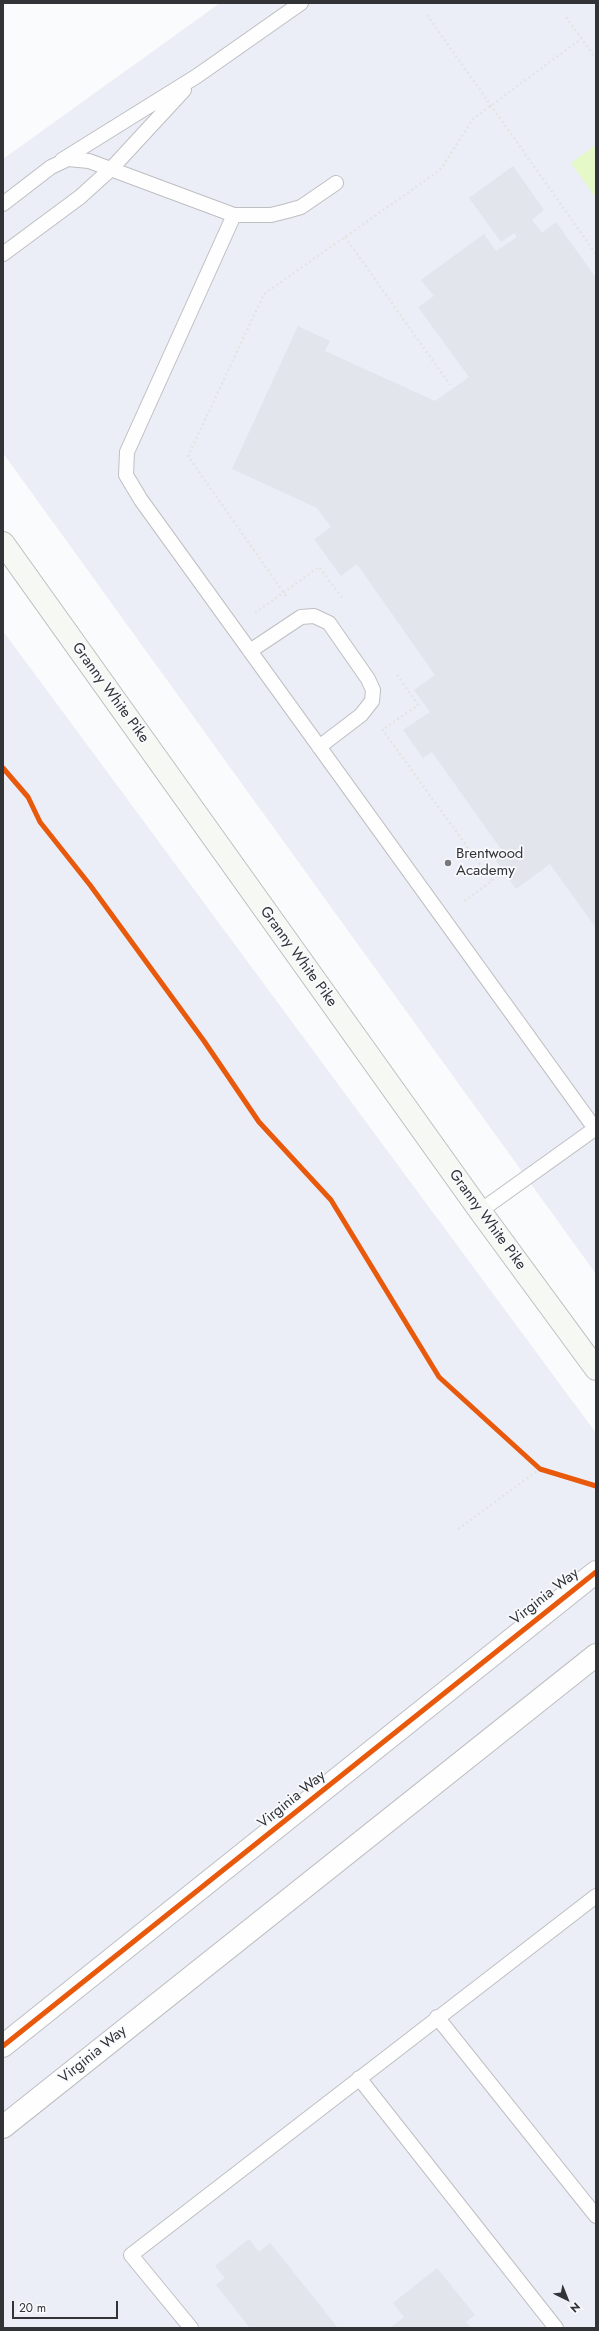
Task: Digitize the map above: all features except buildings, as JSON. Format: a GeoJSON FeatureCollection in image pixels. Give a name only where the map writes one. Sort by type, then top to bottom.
{"type":"FeatureCollection","features":[{"type":"Feature","properties":{"kind":"main road","name":"Granny White Pike"},"geometry":{"type":"LineString","coordinates":[[3,543],[480,1211],[596,1369]]}},
{"type":"Feature","properties":{"kind":"street","name":"Virginia Way"},"geometry":{"type":"LineString","coordinates":[[3,2046],[596,1572]]}},
{"type":"Feature","properties":{"kind":"street","name":"Virginia Way"},"geometry":{"type":"LineString","coordinates":[[3,2127],[596,1655]]}},
{"type":"Feature","properties":{"kind":"lane"},"geometry":{"type":"LineString","coordinates":[[3,204],[51,167],[197,76],[301,3]]}},
{"type":"Feature","properties":{"kind":"lane"},"geometry":{"type":"LineString","coordinates":[[3,254],[80,197],[111,169],[197,76]]}},
{"type":"Feature","properties":{"kind":"lane"},"geometry":{"type":"LineString","coordinates":[[51,167],[68,159],[89,161],[234,215],[271,214],[301,207],[336,182]]}},
{"type":"Feature","properties":{"kind":"lane"},"geometry":{"type":"LineString","coordinates":[[234,215],[127,452],[125,467],[130,482],[142,500],[596,1129],[480,1211]]}},
{"type":"Feature","properties":{"kind":"lane"},"geometry":{"type":"LineString","coordinates":[[250,651],[301,617],[314,616],[329,623],[368,679],[373,690],[372,701],[367,709],[319,747]]}},
{"type":"Feature","properties":{"kind":"lane"},"geometry":{"type":"LineString","coordinates":[[191,2328],[131,2255],[437,2017],[596,1896]]}},
{"type":"Feature","properties":{"kind":"lane"},"geometry":{"type":"LineString","coordinates":[[437,2017],[596,2216]]}},
{"type":"Feature","properties":{"kind":"lane"},"geometry":{"type":"LineString","coordinates":[[359,2078],[556,2328]]}},
{"type":"Feature","properties":{"kind":"path"},"geometry":{"type":"LineString","coordinates":[[427,14],[596,254]]}},
{"type":"Feature","properties":{"kind":"path"},"geometry":{"type":"LineString","coordinates":[[566,17],[596,59]]}},
{"type":"Feature","properties":{"kind":"path"},"geometry":{"type":"LineString","coordinates":[[301,617],[188,456],[264,294],[440,170],[473,119],[581,39]]}},
{"type":"Feature","properties":{"kind":"path"},"geometry":{"type":"LineString","coordinates":[[345,237],[450,385]]}},
{"type":"Feature","properties":{"kind":"path"},"geometry":{"type":"LineString","coordinates":[[367,709],[492,881]]}},
{"type":"Feature","properties":{"kind":"path"},"geometry":{"type":"LineString","coordinates":[[442,917],[500,875]]}},
{"type":"Feature","properties":{"kind":"path"},"geometry":{"type":"LineString","coordinates":[[534,1465],[540,1470],[547,1472]]}},
{"type":"Feature","properties":{"kind":"path"},"geometry":{"type":"LineString","coordinates":[[458,1530],[540,1470]]}},
{"type":"Feature","properties":{"kind":"shaded area","name":"Brentwood Academy"},"geometry":{"type":"Polygon","coordinates":[[[220,3],[596,3],[596,1274],[3,453],[3,159],[220,3]]]}},
{"type":"Feature","properties":{"kind":"shaded area"},"geometry":{"type":"Polygon","coordinates":[[[3,631],[596,1433],[596,2328],[3,2328],[3,631]]]}},
{"type":"Feature","properties":{"kind":"green space"},"geometry":{"type":"Polygon","coordinates":[[[596,145],[596,198],[571,163],[596,145]]]}},
{"type":"Feature","properties":{"kind":"cycle path"},"geometry":{"type":"LineString","coordinates":[[3,768],[28,797],[40,822],[90,885],[204,1041],[259,1122],[331,1200],[439,1377],[540,1469],[596,1486]]}},
{"type":"Feature","properties":{"kind":"cycle path"},"geometry":{"type":"LineString","coordinates":[[3,2046],[596,1572]]}},
{"type":"Feature","properties":{"kind":"place","name":"Brentwood Academy"},"geometry":{"type":"Point","coordinates":[448,863]}}]}
